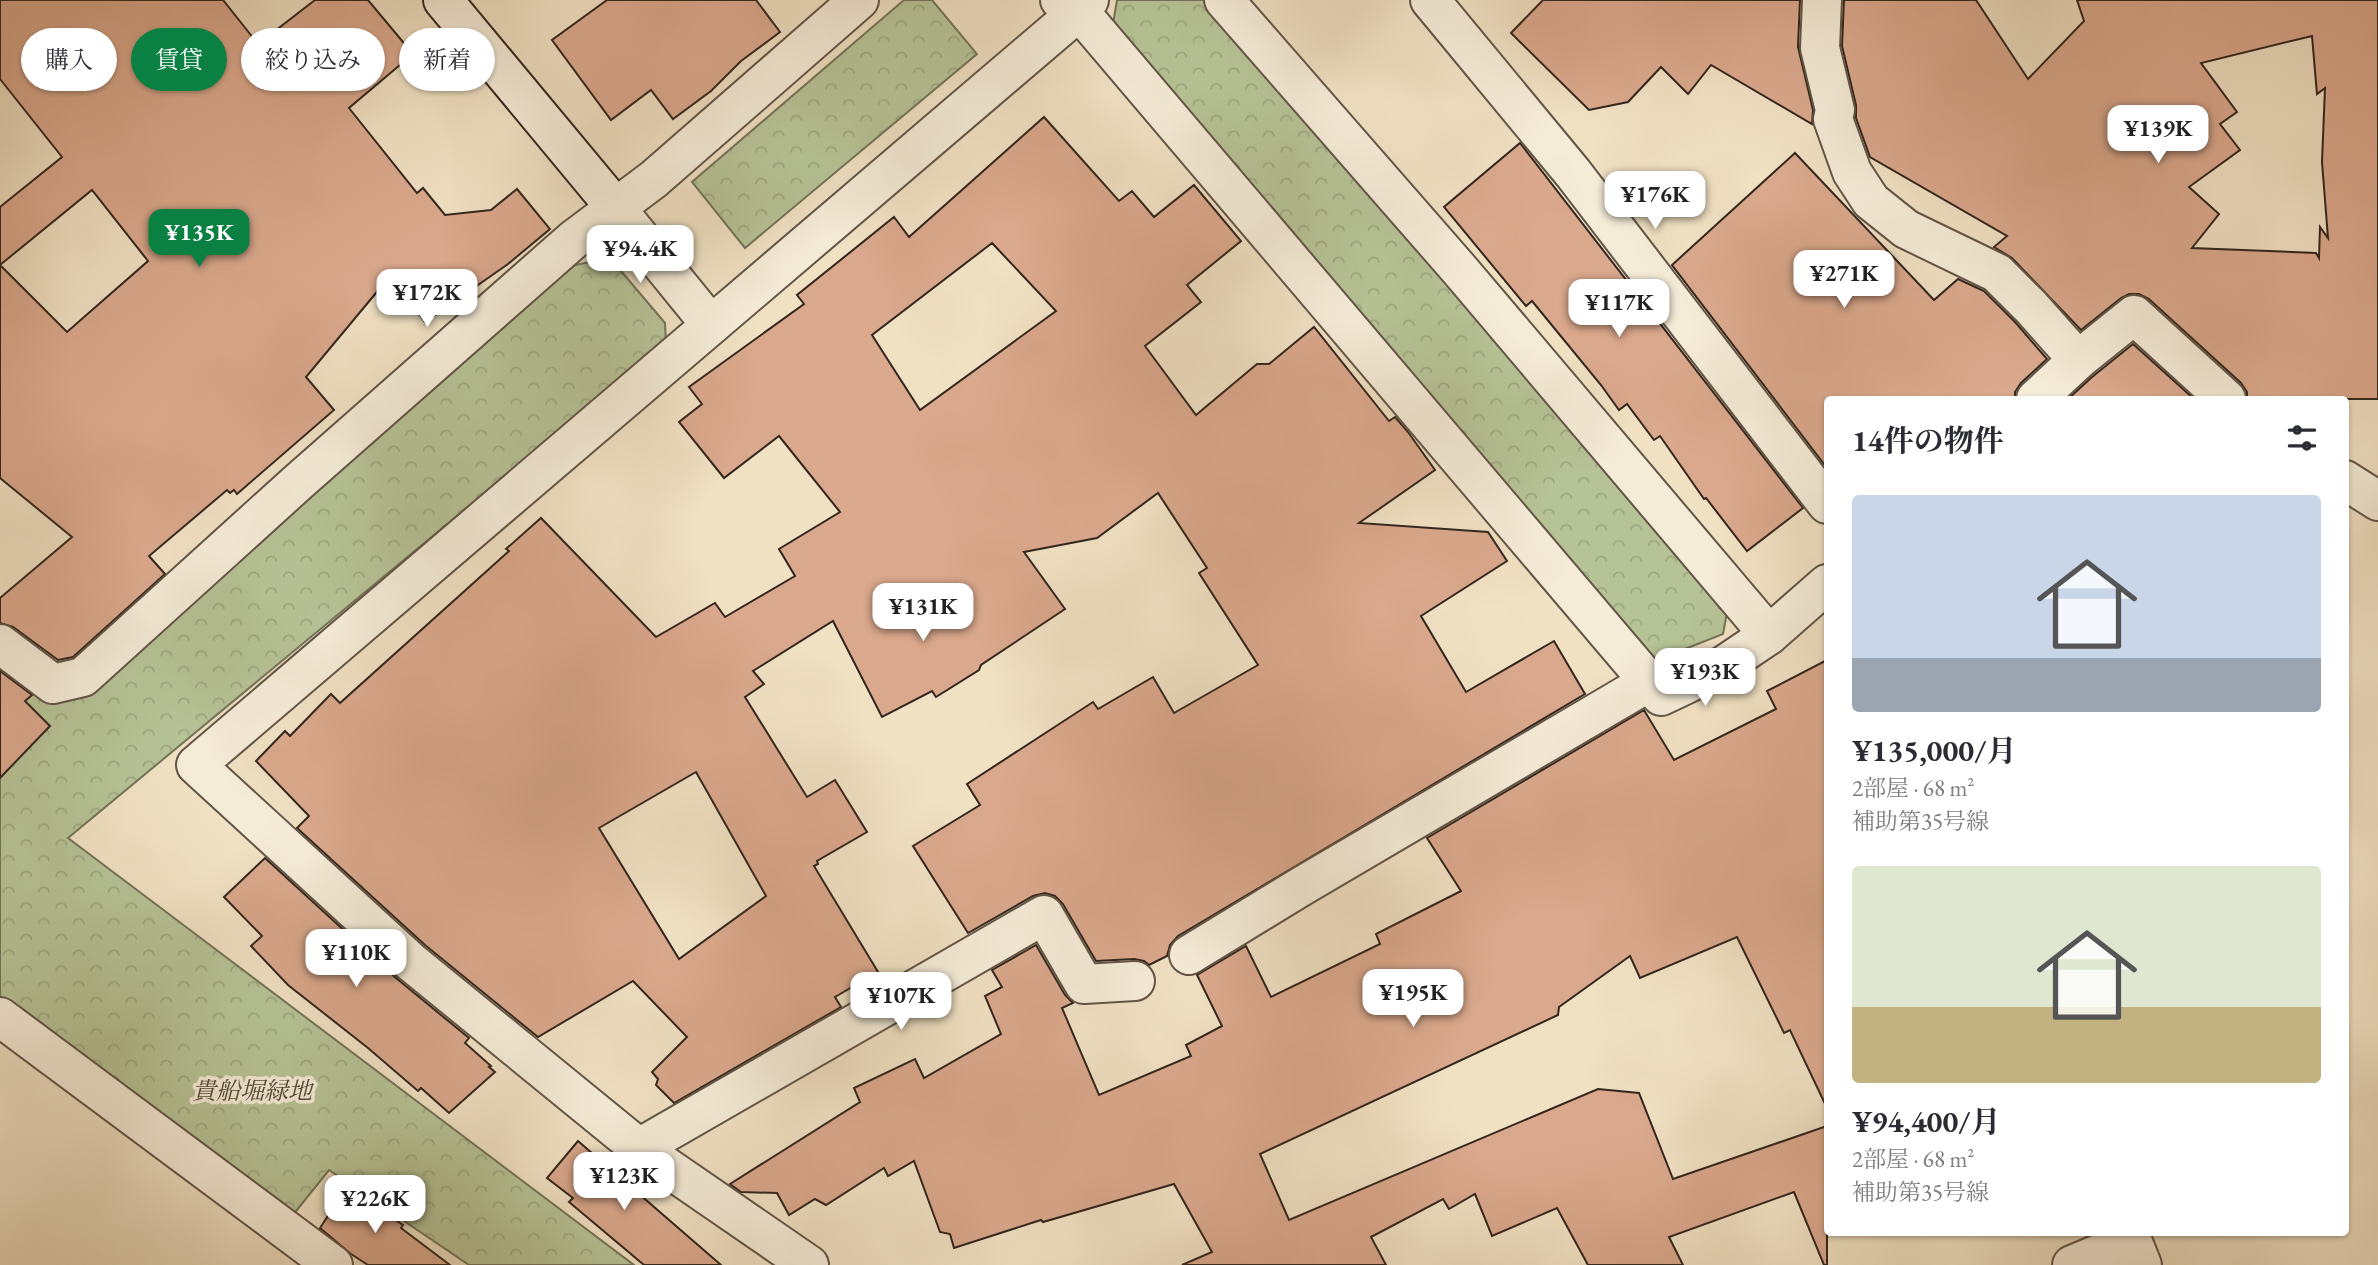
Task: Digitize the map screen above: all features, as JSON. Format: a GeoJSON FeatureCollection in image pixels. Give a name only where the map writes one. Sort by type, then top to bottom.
{"type":"FeatureCollection","features":[{"type":"Feature","properties":{"kind":"street"},"geometry":{"type":"LineString","coordinates":[[443,0],[711,325]]}},
{"type":"Feature","properties":{"kind":"street"},"geometry":{"type":"LineString","coordinates":[[0,644],[53,684],[83,677],[296,484],[573,240],[654,179],[859,0]]}},
{"type":"Feature","properties":{"kind":"street"},"geometry":{"type":"LineString","coordinates":[[1224,0],[1458,269],[1769,635]]}},
{"type":"Feature","properties":{"kind":"street"},"geometry":{"type":"LineString","coordinates":[[1430,0],[1573,173],[1824,500]]}},
{"type":"Feature","properties":{"kind":"street"},"geometry":{"type":"LineString","coordinates":[[1822,0],[1820,48],[1835,110],[1833,119],[1852,172],[1871,201],[1906,229],[1997,273],[2078,360]]}},
{"type":"Feature","properties":{"kind":"street"},"geometry":{"type":"LineString","coordinates":[[809,1265],[639,1148],[411,962],[197,765],[711,325],[1076,4],[1661,696],[1720,668],[1769,635],[1824,587]]}},
{"type":"Feature","properties":{"kind":"street"},"geometry":{"type":"LineString","coordinates":[[2039,396],[2078,360],[2134,315],[2223,396]]}},
{"type":"Feature","properties":{"kind":"street"},"geometry":{"type":"LineString","coordinates":[[2349,483],[2378,501]]}},
{"type":"Feature","properties":{"kind":"street"},"geometry":{"type":"LineString","coordinates":[[1189,955],[1649,682]]}},
{"type":"Feature","properties":{"kind":"street"},"geometry":{"type":"LineString","coordinates":[[639,1148],[1044,915],[1084,984],[1135,981]]}},
{"type":"Feature","properties":{"kind":"street"},"geometry":{"type":"LineString","coordinates":[[0,1017],[333,1265]]}},
{"type":"Feature","properties":{"kind":"street"},"geometry":{"type":"LineString","coordinates":[[2073,1265],[2132,1240],[2142,1265]]}},
{"type":"Feature","properties":{"kind":"green space"},"geometry":{"type":"Polygon","coordinates":[[[904,0],[932,0],[977,54],[745,248],[692,182],[904,0]]]}},
{"type":"Feature","properties":{"kind":"green space"},"geometry":{"type":"Polygon","coordinates":[[[1117,0],[1210,0],[1728,607],[1723,634],[1652,662],[1111,36],[1117,0]]]}},
{"type":"Feature","properties":{"kind":"green space","name":"貴船堀緑地"},"geometry":{"type":"Polygon","coordinates":[[[610,258],[665,323],[666,343],[68,838],[634,1265],[469,1265],[329,1170],[284,1226],[0,1011],[0,643],[53,684],[296,484],[575,265],[610,258]]]}},
{"type":"Feature","properties":{"kind":"building"},"geometry":{"type":"Polygon","coordinates":[[[0,0],[223,0],[245,28],[241,28],[241,91],[369,91],[349,108],[417,193],[423,188],[445,215],[491,210],[517,189],[550,229],[508,264],[425,322],[391,275],[306,377],[334,410],[237,494],[234,490],[230,493],[227,490],[149,556],[165,574],[73,657],[58,660],[13,627],[0,623],[0,598],[72,537],[0,478],[0,265],[0,207],[62,157],[0,79],[0,0]],[[92,190],[0,265],[67,332],[148,261],[92,190]]]}},
{"type":"Feature","properties":{"kind":"building"},"geometry":{"type":"Polygon","coordinates":[[[315,0],[368,0],[399,37],[399,66],[385,78],[385,28],[279,28],[315,0]]]}},
{"type":"Feature","properties":{"kind":"building"},"geometry":{"type":"Polygon","coordinates":[[[607,0],[756,0],[780,32],[741,61],[711,91],[673,119],[651,90],[611,120],[552,40],[607,0]]]}},
{"type":"Feature","properties":{"kind":"building"},"geometry":{"type":"Polygon","coordinates":[[[1543,0],[1800,0],[1798,47],[1813,110],[1812,124],[1711,65],[1688,94],[1661,67],[1628,102],[1589,110],[1511,33],[1543,0]]]}},
{"type":"Feature","properties":{"kind":"building"},"geometry":{"type":"Polygon","coordinates":[[[1844,0],[1976,0],[2028,79],[2084,21],[2077,0],[2378,0],[2378,399],[2349,399],[2349,396],[2247,396],[2241,383],[2149,299],[2139,294],[2129,294],[2121,298],[2081,330],[2012,258],[1994,247],[2007,236],[1870,157],[1856,118],[1856,105],[1842,46],[1844,0]],[[2312,36],[2201,63],[2237,112],[2220,124],[2240,150],[2189,187],[2219,214],[2192,248],[2316,253],[2319,258],[2320,227],[2328,238],[2322,162],[2325,88],[2317,94],[2312,36]]]}},
{"type":"Feature","properties":{"kind":"building"},"geometry":{"type":"Polygon","coordinates":[[[1044,117],[1119,201],[1132,191],[1154,217],[1194,185],[1241,241],[1187,285],[1201,302],[1145,346],[1196,415],[1257,364],[1269,364],[1314,327],[1389,421],[1395,417],[1408,432],[1435,470],[1359,523],[1488,532],[1507,561],[1421,616],[1466,692],[1554,641],[1585,694],[1178,936],[1170,945],[1167,956],[1149,965],[1134,959],[1096,961],[1063,904],[1055,896],[1045,893],[1033,896],[968,933],[913,846],[980,805],[967,784],[1093,702],[1098,709],[1153,677],[1174,713],[1258,665],[1199,573],[1207,568],[1158,493],[1097,538],[1024,552],[1065,609],[936,697],[932,691],[882,717],[833,621],[753,671],[764,684],[745,697],[807,797],[835,780],[867,832],[817,861],[818,864],[814,866],[878,972],[835,997],[841,1007],[674,1103],[656,1085],[658,1079],[652,1072],[687,1037],[633,981],[538,1037],[425,945],[297,828],[309,816],[256,761],[285,731],[290,736],[331,694],[340,703],[509,551],[506,549],[541,518],[656,637],[715,603],[725,617],[795,576],[779,549],[840,512],[779,436],[724,478],[679,422],[702,404],[689,387],[804,304],[797,295],[894,217],[909,237],[1044,117]],[[992,243],[872,335],[920,410],[1056,311],[992,243]],[[696,772],[599,828],[679,959],[766,896],[696,772]]]}},
{"type":"Feature","properties":{"kind":"building"},"geometry":{"type":"Polygon","coordinates":[[[1520,143],[1803,508],[1747,551],[1706,498],[1704,499],[1660,436],[1654,440],[1627,404],[1619,410],[1532,301],[1526,306],[1444,207],[1520,143]]]}},
{"type":"Feature","properties":{"kind":"building"},"geometry":{"type":"Polygon","coordinates":[[[1795,153],[1934,300],[1958,279],[1984,291],[2047,359],[2021,383],[2015,396],[1824,396],[1824,464],[1672,265],[1795,153]]]}},
{"type":"Feature","properties":{"kind":"building"},"geometry":{"type":"Polygon","coordinates":[[[2133,344],[2191,396],[2071,396],[2133,344]]]}},
{"type":"Feature","properties":{"kind":"building"},"geometry":{"type":"Polygon","coordinates":[[[1824,662],[1824,1102],[1790,1030],[1784,1033],[1737,937],[1640,978],[1630,956],[1559,1007],[1558,1015],[1260,1154],[1289,1220],[1598,1089],[1639,1093],[1673,1179],[1824,1127],[1824,1236],[1827,1236],[1827,1265],[1824,1265],[1794,1192],[1669,1237],[1683,1265],[1588,1265],[1557,1208],[1492,1236],[1475,1194],[1449,1209],[1443,1199],[1371,1237],[1386,1265],[1182,1265],[1212,1252],[1174,1184],[1043,1222],[1041,1220],[954,1248],[950,1234],[940,1232],[914,1161],[888,1176],[884,1168],[826,1205],[815,1199],[789,1215],[777,1193],[741,1192],[730,1184],[860,1102],[854,1088],[915,1059],[924,1078],[1001,1034],[985,996],[1002,987],[992,970],[1036,945],[1065,995],[1073,1003],[1062,1008],[1099,1095],[1191,1056],[1186,1045],[1222,1026],[1197,975],[1246,946],[1271,997],[1380,944],[1376,934],[1461,891],[1427,838],[1644,710],[1674,760],[1776,709],[1767,691],[1824,662]]]}},
{"type":"Feature","properties":{"kind":"building"},"geometry":{"type":"Polygon","coordinates":[[[0,671],[32,695],[25,701],[50,726],[0,778],[0,671]]]}},
{"type":"Feature","properties":{"kind":"building"},"geometry":{"type":"Polygon","coordinates":[[[265,858],[396,978],[469,1038],[465,1043],[491,1066],[489,1067],[495,1072],[449,1113],[421,1088],[418,1091],[288,985],[251,946],[262,936],[224,897],[265,858]]]}},
{"type":"Feature","properties":{"kind":"building"},"geometry":{"type":"Polygon","coordinates":[[[578,1141],[721,1265],[644,1265],[569,1202],[573,1198],[547,1178],[578,1141]]]}},
{"type":"Feature","properties":{"kind":"building"},"geometry":{"type":"Polygon","coordinates":[[[347,1187],[403,1225],[401,1228],[450,1265],[368,1265],[351,1254],[320,1228],[347,1187]]]}}]}
